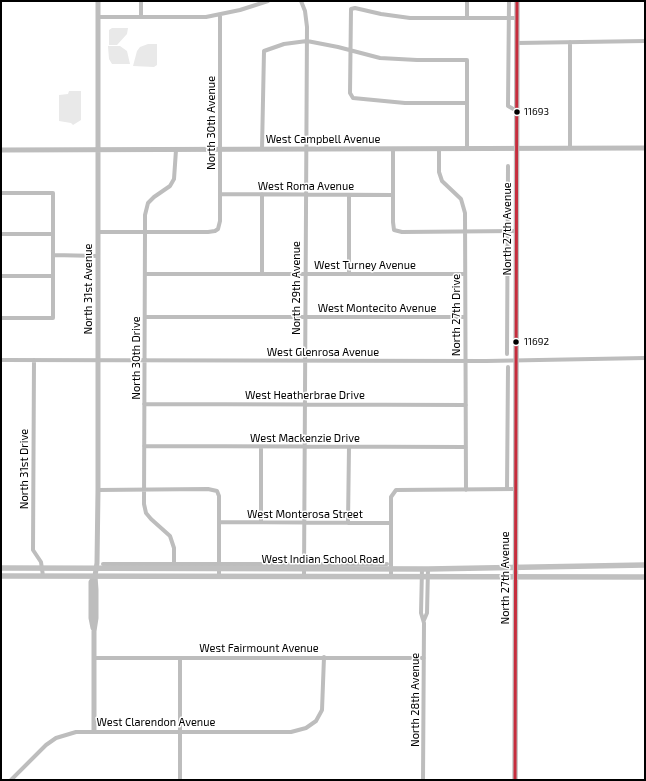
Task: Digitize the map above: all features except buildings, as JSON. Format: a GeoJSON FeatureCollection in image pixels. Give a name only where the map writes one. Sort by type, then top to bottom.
{"type":"FeatureCollection","features":[{"type":"Feature","properties":{"kind":"main road","name":"North 27th Avenue"},"geometry":{"type":"LineString","coordinates":[[515,780],[517,1]]}},
{"type":"Feature","properties":{"kind":"main road","name":"West Indian School Road"},"geometry":{"type":"LineString","coordinates":[[1,568],[304,566],[425,569],[645,565]]}},
{"type":"Feature","properties":{"kind":"main road","name":"West Indian School Road"},"geometry":{"type":"LineString","coordinates":[[1,576],[645,577]]}},
{"type":"Feature","properties":{"kind":"street","name":"North 31st Avenue"},"geometry":{"type":"LineString","coordinates":[[94,731],[94,631],[91,618],[91,582],[95,576],[96,568],[98,490],[98,1]]}},
{"type":"Feature","properties":{"kind":"street"},"geometry":{"type":"LineString","coordinates":[[141,1],[141,17]]}},
{"type":"Feature","properties":{"kind":"street"},"geometry":{"type":"LineString","coordinates":[[98,17],[195,17],[220,15],[268,1]]}},
{"type":"Feature","properties":{"kind":"street","name":"North 29th Avenue"},"geometry":{"type":"LineString","coordinates":[[301,1],[305,11],[307,41],[304,576]]}},
{"type":"Feature","properties":{"kind":"street"},"geometry":{"type":"LineString","coordinates":[[467,1],[467,18]]}},
{"type":"Feature","properties":{"kind":"street"},"geometry":{"type":"LineString","coordinates":[[509,1],[508,106],[517,111]]}},
{"type":"Feature","properties":{"kind":"street"},"geometry":{"type":"LineString","coordinates":[[467,103],[405,103],[353,98],[350,92],[351,9],[355,8],[381,14],[410,18],[517,18]]}},
{"type":"Feature","properties":{"kind":"street","name":"North 30th Avenue"},"geometry":{"type":"LineString","coordinates":[[145,231],[216,230],[220,224],[220,15]]}},
{"type":"Feature","properties":{"kind":"street"},"geometry":{"type":"LineString","coordinates":[[262,149],[264,51],[284,44],[307,41],[351,50],[380,58],[467,60],[467,149]]}},
{"type":"Feature","properties":{"kind":"street"},"geometry":{"type":"LineString","coordinates":[[517,43],[645,41]]}},
{"type":"Feature","properties":{"kind":"street"},"geometry":{"type":"LineString","coordinates":[[570,42],[570,148]]}},
{"type":"Feature","properties":{"kind":"street","name":"West Campbell Avenue"},"geometry":{"type":"LineString","coordinates":[[1,150],[393,150],[645,148]]}},
{"type":"Feature","properties":{"kind":"street","name":"North 27th Drive"},"geometry":{"type":"LineString","coordinates":[[439,149],[440,176],[444,184],[458,196],[463,204],[465,231],[466,490]]}},
{"type":"Feature","properties":{"kind":"street","name":"North 30th Drive"},"geometry":{"type":"LineString","coordinates":[[174,566],[174,548],[170,536],[146,514],[144,490],[144,404],[145,215],[148,204],[154,197],[170,186],[174,179],[176,150]]}},
{"type":"Feature","properties":{"kind":"street"},"geometry":{"type":"LineString","coordinates":[[393,150],[394,230],[402,232],[517,231]]}},
{"type":"Feature","properties":{"kind":"street","name":"North 27th Avenue"},"geometry":{"type":"LineString","coordinates":[[507,354],[508,166]]}},
{"type":"Feature","properties":{"kind":"street"},"geometry":{"type":"LineString","coordinates":[[1,193],[53,193],[52,318],[1,318]]}},
{"type":"Feature","properties":{"kind":"street","name":"West Roma Avenue"},"geometry":{"type":"LineString","coordinates":[[220,194],[393,195]]}},
{"type":"Feature","properties":{"kind":"street"},"geometry":{"type":"LineString","coordinates":[[262,194],[262,274]]}},
{"type":"Feature","properties":{"kind":"street"},"geometry":{"type":"LineString","coordinates":[[349,195],[349,274]]}},
{"type":"Feature","properties":{"kind":"street"},"geometry":{"type":"LineString","coordinates":[[98,232],[145,231]]}},
{"type":"Feature","properties":{"kind":"street"},"geometry":{"type":"LineString","coordinates":[[1,234],[53,234]]}},
{"type":"Feature","properties":{"kind":"street"},"geometry":{"type":"LineString","coordinates":[[52,256],[98,256]]}},
{"type":"Feature","properties":{"kind":"street","name":"West Turney Avenue"},"geometry":{"type":"LineString","coordinates":[[145,274],[465,274]]}},
{"type":"Feature","properties":{"kind":"street"},"geometry":{"type":"LineString","coordinates":[[1,276],[53,276]]}},
{"type":"Feature","properties":{"kind":"street","name":"West Montecito Avenue"},"geometry":{"type":"LineString","coordinates":[[145,317],[465,317]]}},
{"type":"Feature","properties":{"kind":"street"},"geometry":{"type":"LineString","coordinates":[[508,346],[515,346]]}},
{"type":"Feature","properties":{"kind":"street","name":"West Glenrosa Avenue"},"geometry":{"type":"LineString","coordinates":[[1,360],[466,361],[645,358]]}},
{"type":"Feature","properties":{"kind":"street","name":"North 31st Drive"},"geometry":{"type":"LineString","coordinates":[[34,360],[33,550],[41,562],[43,576]]}},
{"type":"Feature","properties":{"kind":"street"},"geometry":{"type":"LineString","coordinates":[[506,489],[508,367]]}},
{"type":"Feature","properties":{"kind":"street"},"geometry":{"type":"LineString","coordinates":[[508,375],[516,375]]}},
{"type":"Feature","properties":{"kind":"street","name":"West Heatherbrae Drive"},"geometry":{"type":"LineString","coordinates":[[144,404],[466,405]]}},
{"type":"Feature","properties":{"kind":"street","name":"West Mackenzie Drive"},"geometry":{"type":"LineString","coordinates":[[144,446],[466,447]]}},
{"type":"Feature","properties":{"kind":"street"},"geometry":{"type":"LineString","coordinates":[[261,446],[261,522]]}},
{"type":"Feature","properties":{"kind":"street"},"geometry":{"type":"LineString","coordinates":[[348,523],[349,447]]}},
{"type":"Feature","properties":{"kind":"street"},"geometry":{"type":"LineString","coordinates":[[98,490],[211,489],[217,491],[219,496],[219,576]]}},
{"type":"Feature","properties":{"kind":"street"},"geometry":{"type":"LineString","coordinates":[[391,576],[391,497],[393,492],[399,489],[516,490]]}},
{"type":"Feature","properties":{"kind":"street","name":"West Monterosa Street"},"geometry":{"type":"LineString","coordinates":[[219,522],[391,523]]}},
{"type":"Feature","properties":{"kind":"street","name":"West Indian School Road"},"geometry":{"type":"LineString","coordinates":[[103,564],[174,566]]}},
{"type":"Feature","properties":{"kind":"street","name":"West Indian School Road"},"geometry":{"type":"LineString","coordinates":[[304,566],[386,564]]}},
{"type":"Feature","properties":{"kind":"street","name":"North 28th Avenue"},"geometry":{"type":"LineString","coordinates":[[423,780],[424,620],[422,613],[425,569]]}},
{"type":"Feature","properties":{"kind":"street","name":"West Clarendon Avenue"},"geometry":{"type":"LineString","coordinates":[[11,780],[39,751],[56,738],[76,732],[291,732],[306,728],[316,721],[323,705],[324,657]]}},
{"type":"Feature","properties":{"kind":"street","name":"West Fairmount Avenue"},"geometry":{"type":"LineString","coordinates":[[94,658],[424,658]]}},
{"type":"Feature","properties":{"kind":"street"},"geometry":{"type":"LineString","coordinates":[[180,658],[180,780]]}},
{"type":"Feature","properties":{"kind":"shaded area"},"geometry":{"type":"Polygon","coordinates":[[[112,28],[128,28],[127,34],[117,45],[109,45],[109,30],[112,28]]]}},
{"type":"Feature","properties":{"kind":"shaded area"},"geometry":{"type":"Polygon","coordinates":[[[148,44],[157,44],[157,65],[154,67],[133,66],[137,51],[140,47],[148,44]]]}},
{"type":"Feature","properties":{"kind":"shaded area"},"geometry":{"type":"Polygon","coordinates":[[[108,46],[120,46],[127,51],[130,64],[112,64],[109,59],[108,46]]]}},
{"type":"Feature","properties":{"kind":"shaded area"},"geometry":{"type":"Polygon","coordinates":[[[69,91],[81,91],[81,120],[73,125],[71,123],[59,121],[59,95],[68,94],[69,91]]]}},
{"type":"Feature","properties":{"kind":"transit line"},"geometry":{"type":"LineString","coordinates":[[515,780],[517,1]]}},
{"type":"Feature","properties":{"kind":"place","name":"11693"},"geometry":{"type":"Point","coordinates":[517,112]}},
{"type":"Feature","properties":{"kind":"place","name":"11692"},"geometry":{"type":"Point","coordinates":[516,342]}}]}
